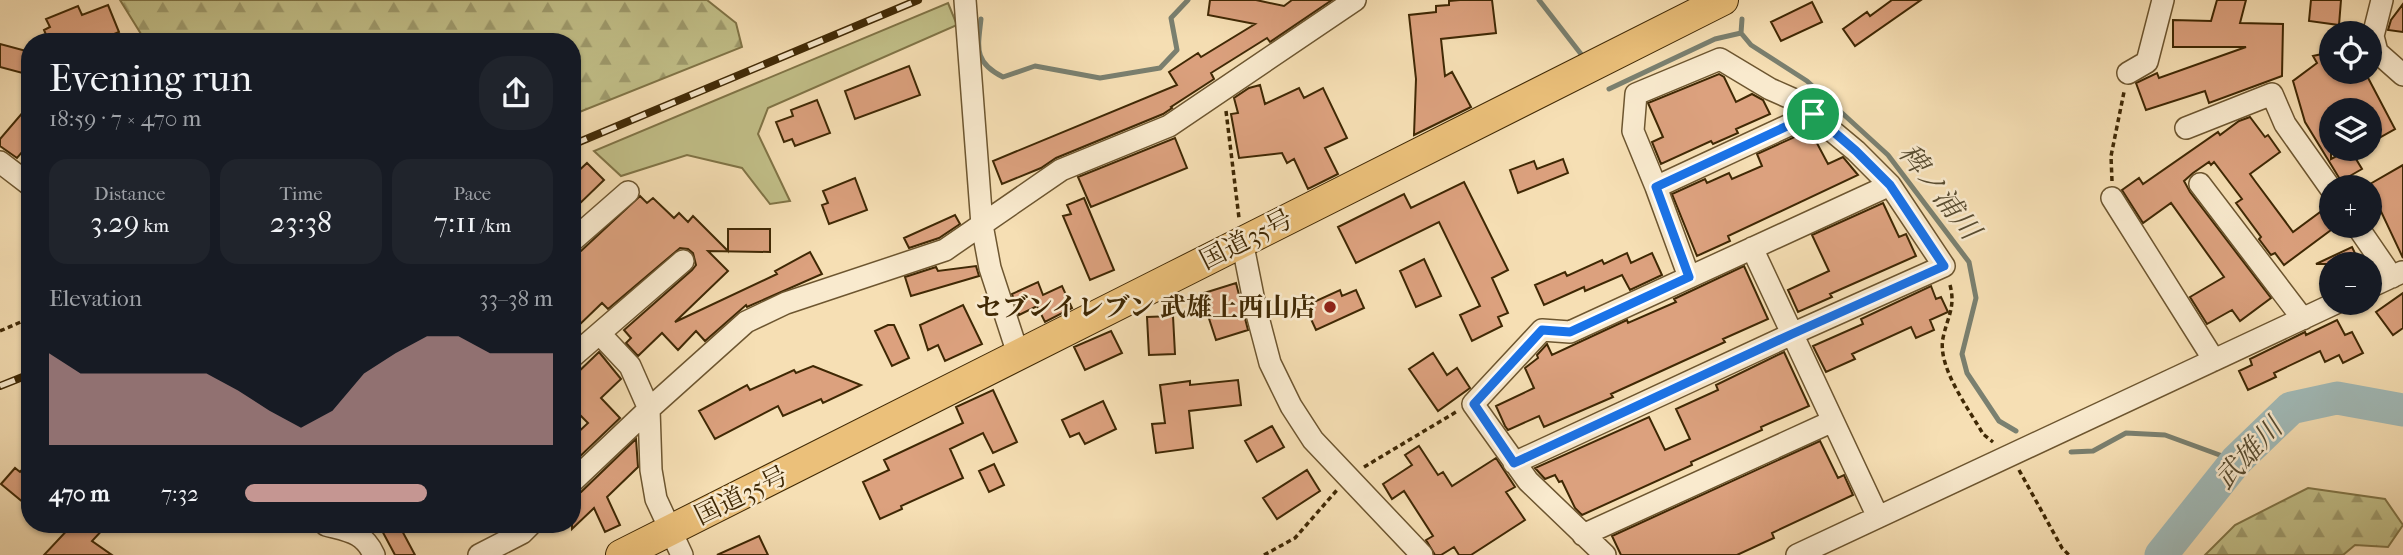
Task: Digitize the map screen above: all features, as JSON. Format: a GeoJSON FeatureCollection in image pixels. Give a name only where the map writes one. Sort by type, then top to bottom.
{"type":"FeatureCollection","features":[{"type":"Feature","properties":{"kind":"highway","name":"国道35号"},"geometry":{"type":"LineString","coordinates":[[621,555],[676,542],[1242,240],[1721,0]]}},
{"type":"Feature","properties":{"kind":"street"},"geometry":{"type":"LineString","coordinates":[[965,0],[982,225],[990,268],[1019,357]]}},
{"type":"Feature","properties":{"kind":"street"},"geometry":{"type":"LineString","coordinates":[[581,473],[746,322],[786,303],[945,250],[1061,170],[1168,126],[1355,0]]}},
{"type":"Feature","properties":{"kind":"street"},"geometry":{"type":"LineString","coordinates":[[2128,73],[2147,62],[2163,0]]}},
{"type":"Feature","properties":{"kind":"street"},"geometry":{"type":"LineString","coordinates":[[2382,0],[2373,36],[2377,52],[2403,75]]}},
{"type":"Feature","properties":{"kind":"street"},"geometry":{"type":"LineString","coordinates":[[1514,463],[1944,266],[1890,185],[1856,151],[1796,100],[1770,89],[1720,59],[1636,93],[1633,131],[1689,277]]}},
{"type":"Feature","properties":{"kind":"street"},"geometry":{"type":"LineString","coordinates":[[2186,128],[2272,94],[2285,124],[2321,175]]}},
{"type":"Feature","properties":{"kind":"street"},"geometry":{"type":"LineString","coordinates":[[1656,187],[1813,114]]}},
{"type":"Feature","properties":{"kind":"street"},"geometry":{"type":"LineString","coordinates":[[0,162],[21,178]]}},
{"type":"Feature","properties":{"kind":"street"},"geometry":{"type":"LineString","coordinates":[[2200,184],[2302,318]]}},
{"type":"Feature","properties":{"kind":"street"},"geometry":{"type":"LineString","coordinates":[[1605,555],[1528,481],[1474,404],[1542,330],[1570,332],[1890,185]]}},
{"type":"Feature","properties":{"kind":"street"},"geometry":{"type":"LineString","coordinates":[[581,233],[628,192]]}},
{"type":"Feature","properties":{"kind":"street"},"geometry":{"type":"LineString","coordinates":[[2112,198],[2214,360]]}},
{"type":"Feature","properties":{"kind":"street"},"geometry":{"type":"LineString","coordinates":[[2367,238],[2398,274],[2382,281]]}},
{"type":"Feature","properties":{"kind":"street"},"geometry":{"type":"LineString","coordinates":[[1242,240],[1270,363],[1291,407],[1313,440],[1422,555]]}},
{"type":"Feature","properties":{"kind":"street"},"geometry":{"type":"LineString","coordinates":[[1752,248],[1878,517]]}},
{"type":"Feature","properties":{"kind":"street"},"geometry":{"type":"LineString","coordinates":[[581,350],[683,261]]}},
{"type":"Feature","properties":{"kind":"street"},"geometry":{"type":"LineString","coordinates":[[1797,555],[2319,310]]}},
{"type":"Feature","properties":{"kind":"street"},"geometry":{"type":"LineString","coordinates":[[600,334],[630,366],[649,409],[651,470],[656,499],[676,542]]}},
{"type":"Feature","properties":{"kind":"street"},"geometry":{"type":"LineString","coordinates":[[1583,534],[1833,421]]}},
{"type":"Feature","properties":{"kind":"street"},"geometry":{"type":"LineString","coordinates":[[353,533],[368,541],[373,555]]}},
{"type":"Feature","properties":{"kind":"street"},"geometry":{"type":"LineString","coordinates":[[479,555],[522,533]]}},
{"type":"Feature","properties":{"kind":"path"},"geometry":{"type":"LineString","coordinates":[[2112,198],[2111,156],[2128,73]]}},
{"type":"Feature","properties":{"kind":"path"},"geometry":{"type":"LineString","coordinates":[[1223,88],[1242,240]]}},
{"type":"Feature","properties":{"kind":"path"},"geometry":{"type":"LineString","coordinates":[[1944,266],[1952,289],[1952,311],[1942,340],[1944,364],[1983,434],[2010,455],[2068,555]]}},
{"type":"Feature","properties":{"kind":"path"},"geometry":{"type":"LineString","coordinates":[[0,331],[21,322]]}},
{"type":"Feature","properties":{"kind":"green space"},"geometry":{"type":"Polygon","coordinates":[[[120,0],[707,0],[736,23],[742,47],[581,111],[581,33],[140,33],[120,0]]]}},
{"type":"Feature","properties":{"kind":"green space"},"geometry":{"type":"Polygon","coordinates":[[[948,3],[957,25],[768,108],[758,134],[790,201],[770,204],[742,168],[687,155],[621,176],[594,151],[948,3]]]}},
{"type":"Feature","properties":{"kind":"green space"},"geometry":{"type":"Polygon","coordinates":[[[2308,488],[2385,499],[2403,525],[2388,547],[2355,545],[2343,555],[2205,555],[2235,525],[2308,488]]]}},
{"type":"Feature","properties":{"kind":"building"},"geometry":{"type":"Polygon","coordinates":[[[1210,0],[1256,0],[1284,6],[1292,0],[1332,0],[1270,42],[1267,38],[1211,73],[1214,79],[1163,114],[1056,158],[1041,168],[1002,184],[993,161],[1177,85],[1169,72],[1198,53],[1201,57],[1255,24],[1208,15],[1210,0]]]}},
{"type":"Feature","properties":{"kind":"building"},"geometry":{"type":"Polygon","coordinates":[[[1492,0],[1496,33],[1441,39],[1445,76],[1452,72],[1471,107],[1414,135],[1416,79],[1409,15],[1436,12],[1436,6],[1449,5],[1449,1],[1492,0]]]}},
{"type":"Feature","properties":{"kind":"building"},"geometry":{"type":"Polygon","coordinates":[[[1892,0],[1921,0],[1855,46],[1843,29],[1867,12],[1870,16],[1892,0]]]}},
{"type":"Feature","properties":{"kind":"building"},"geometry":{"type":"Polygon","coordinates":[[[2217,0],[2246,0],[2240,23],[2283,24],[2282,76],[2209,103],[2205,91],[2146,110],[2136,83],[2157,73],[2159,78],[2246,47],[2173,47],[2173,20],[2211,21],[2217,0]]]}},
{"type":"Feature","properties":{"kind":"building"},"geometry":{"type":"Polygon","coordinates":[[[2311,0],[2341,0],[2339,21],[2309,21],[2311,0]]]}},
{"type":"Feature","properties":{"kind":"building"},"geometry":{"type":"Polygon","coordinates":[[[1812,2],[1822,22],[1781,41],[1771,22],[1812,2]]]}},
{"type":"Feature","properties":{"kind":"building"},"geometry":{"type":"Polygon","coordinates":[[[2403,4],[2403,32],[2388,30],[2391,20],[2403,4]]]}},
{"type":"Feature","properties":{"kind":"building"},"geometry":{"type":"Polygon","coordinates":[[[108,5],[119,32],[45,33],[44,30],[50,27],[46,19],[78,6],[82,15],[108,5]]]}},
{"type":"Feature","properties":{"kind":"building"},"geometry":{"type":"Polygon","coordinates":[[[0,44],[21,50],[21,73],[0,67],[0,44]]]}},
{"type":"Feature","properties":{"kind":"building"},"geometry":{"type":"Polygon","coordinates":[[[2319,55],[2319,84],[2371,84],[2379,98],[2319,98],[2319,145],[2305,122],[2293,81],[2317,63],[2313,56],[2319,55]]]}},
{"type":"Feature","properties":{"kind":"building"},"geometry":{"type":"Polygon","coordinates":[[[909,66],[920,95],[855,119],[845,91],[909,66]]]}},
{"type":"Feature","properties":{"kind":"building"},"geometry":{"type":"Polygon","coordinates":[[[1719,74],[1724,77],[1736,102],[1752,94],[1763,100],[1770,114],[1736,129],[1738,133],[1713,144],[1711,141],[1661,164],[1652,142],[1663,137],[1648,103],[1719,74]]]}},
{"type":"Feature","properties":{"kind":"building"},"geometry":{"type":"Polygon","coordinates":[[[1260,85],[1265,104],[1299,88],[1304,98],[1323,88],[1347,138],[1325,148],[1338,174],[1308,189],[1294,159],[1287,163],[1282,153],[1239,158],[1231,114],[1238,113],[1234,98],[1249,88],[1260,85]]]}},
{"type":"Feature","properties":{"kind":"building"},"geometry":{"type":"Polygon","coordinates":[[[817,100],[830,133],[795,146],[792,139],[784,142],[776,122],[793,116],[791,110],[817,100]]]}},
{"type":"Feature","properties":{"kind":"building"},"geometry":{"type":"Polygon","coordinates":[[[2382,104],[2395,129],[2382,136],[2382,104]]]}},
{"type":"Feature","properties":{"kind":"building"},"geometry":{"type":"Polygon","coordinates":[[[21,114],[21,153],[17,158],[0,146],[0,139],[21,114]]]}},
{"type":"Feature","properties":{"kind":"building"},"geometry":{"type":"Polygon","coordinates":[[[2250,117],[2280,152],[2250,174],[2293,232],[2319,213],[2320,238],[2284,265],[2275,253],[2271,255],[2259,239],[2261,237],[2236,203],[2242,199],[2214,162],[2211,165],[2209,162],[2193,173],[2184,181],[2190,192],[2271,298],[2240,321],[2232,310],[2207,324],[2190,297],[2224,277],[2171,203],[2143,223],[2122,190],[2139,178],[2143,184],[2218,132],[2220,135],[2239,121],[2250,117]]]}},
{"type":"Feature","properties":{"kind":"building"},"geometry":{"type":"Polygon","coordinates":[[[1810,130],[1828,164],[1843,157],[1858,175],[1728,236],[1730,241],[1697,256],[1672,194],[1705,179],[1707,183],[1729,173],[1732,179],[1762,166],[1757,154],[1810,130]]]}},
{"type":"Feature","properties":{"kind":"building"},"geometry":{"type":"Polygon","coordinates":[[[1175,138],[1187,168],[1091,207],[1078,177],[1175,138]]]}},
{"type":"Feature","properties":{"kind":"building"},"geometry":{"type":"Polygon","coordinates":[[[1563,159],[1568,173],[1518,193],[1510,170],[1534,161],[1537,169],[1563,159]]]}},
{"type":"Feature","properties":{"kind":"building"},"geometry":{"type":"Polygon","coordinates":[[[2329,161],[2357,161],[2362,169],[2352,175],[2337,175],[2329,161]]]}},
{"type":"Feature","properties":{"kind":"building"},"geometry":{"type":"Polygon","coordinates":[[[587,163],[604,180],[581,202],[581,169],[587,163]]]}},
{"type":"Feature","properties":{"kind":"building"},"geometry":{"type":"Polygon","coordinates":[[[2403,165],[2403,258],[2382,213],[2382,177],[2403,165]]]}},
{"type":"Feature","properties":{"kind":"building"},"geometry":{"type":"Polygon","coordinates":[[[855,178],[867,210],[829,224],[822,205],[828,203],[823,191],[855,178]]]}},
{"type":"Feature","properties":{"kind":"building"},"geometry":{"type":"Polygon","coordinates":[[[1464,182],[1508,270],[1492,278],[1508,313],[1498,317],[1502,326],[1472,341],[1460,315],[1480,306],[1439,222],[1356,263],[1338,227],[1404,194],[1411,208],[1464,182]]]}},
{"type":"Feature","properties":{"kind":"building"},"geometry":{"type":"Polygon","coordinates":[[[640,196],[647,203],[653,198],[674,218],[679,213],[688,222],[693,216],[728,251],[728,229],[770,229],[770,252],[708,251],[728,271],[675,322],[777,274],[775,271],[810,252],[822,274],[747,307],[746,305],[705,341],[696,331],[678,350],[662,333],[638,356],[626,343],[631,338],[624,330],[692,270],[696,265],[693,253],[680,248],[608,309],[602,303],[581,323],[581,251],[640,196]]]}},
{"type":"Feature","properties":{"kind":"building"},"geometry":{"type":"Polygon","coordinates":[[[1084,198],[1114,270],[1090,280],[1063,216],[1071,214],[1067,205],[1084,198]]]}},
{"type":"Feature","properties":{"kind":"building"},"geometry":{"type":"Polygon","coordinates":[[[1883,203],[1899,237],[1906,234],[1916,256],[1830,294],[1832,297],[1798,312],[1788,290],[1829,271],[1812,235],[1883,203]]]}},
{"type":"Feature","properties":{"kind":"building"},"geometry":{"type":"Polygon","coordinates":[[[955,215],[960,224],[939,238],[909,248],[904,238],[955,215]]]}},
{"type":"Feature","properties":{"kind":"building"},"geometry":{"type":"Polygon","coordinates":[[[2352,247],[2354,252],[2341,252],[2352,247]]]}},
{"type":"Feature","properties":{"kind":"building"},"geometry":{"type":"Polygon","coordinates":[[[1627,253],[1631,263],[1652,253],[1662,275],[1630,290],[1622,275],[1585,291],[1584,287],[1544,305],[1535,285],[1565,272],[1567,276],[1602,260],[1604,264],[1627,253]]]}},
{"type":"Feature","properties":{"kind":"building"},"geometry":{"type":"Polygon","coordinates":[[[1424,259],[1441,296],[1416,307],[1400,271],[1424,259]]]}},
{"type":"Feature","properties":{"kind":"building"},"geometry":{"type":"Polygon","coordinates":[[[976,266],[979,276],[911,296],[905,277],[936,267],[938,271],[976,266]]]}},
{"type":"Feature","properties":{"kind":"building"},"geometry":{"type":"Polygon","coordinates":[[[1744,266],[1768,319],[1723,339],[1725,342],[1611,394],[1613,397],[1544,427],[1539,416],[1508,430],[1505,426],[1496,406],[1534,388],[1525,368],[1538,358],[1537,355],[1547,344],[1552,355],[1627,320],[1628,323],[1676,302],[1674,299],[1744,266]]]}},
{"type":"Feature","properties":{"kind":"building"},"geometry":{"type":"Polygon","coordinates":[[[1038,282],[1043,295],[1062,286],[1072,308],[1045,322],[1037,306],[1019,315],[1012,294],[1038,282]]]}},
{"type":"Feature","properties":{"kind":"building"},"geometry":{"type":"Polygon","coordinates":[[[1236,283],[1248,330],[1216,340],[1201,294],[1236,283]]]}},
{"type":"Feature","properties":{"kind":"building"},"geometry":{"type":"Polygon","coordinates":[[[1931,286],[1936,299],[1941,297],[1948,312],[1930,320],[1934,330],[1916,338],[1911,327],[1852,354],[1855,359],[1826,372],[1813,346],[1863,324],[1861,319],[1931,286]]]}},
{"type":"Feature","properties":{"kind":"building"},"geometry":{"type":"Polygon","coordinates":[[[1340,290],[1342,296],[1356,290],[1364,308],[1316,330],[1305,306],[1340,290]]]}},
{"type":"Feature","properties":{"kind":"building"},"geometry":{"type":"Polygon","coordinates":[[[2403,293],[2403,328],[2393,335],[2378,315],[2382,315],[2382,308],[2403,293]]]}},
{"type":"Feature","properties":{"kind":"building"},"geometry":{"type":"Polygon","coordinates":[[[963,305],[982,344],[945,361],[938,345],[928,350],[920,325],[963,305]]]}},
{"type":"Feature","properties":{"kind":"building"},"geometry":{"type":"Polygon","coordinates":[[[1173,316],[1175,354],[1149,355],[1147,317],[1173,316]]]}},
{"type":"Feature","properties":{"kind":"building"},"geometry":{"type":"Polygon","coordinates":[[[2337,320],[2345,335],[2352,332],[2363,353],[2343,363],[2339,355],[2325,362],[2320,351],[2274,373],[2276,377],[2248,390],[2239,371],[2252,365],[2250,359],[2305,332],[2306,335],[2337,320]]]}},
{"type":"Feature","properties":{"kind":"building"},"geometry":{"type":"Polygon","coordinates":[[[894,325],[909,358],[892,366],[875,331],[894,325]]]}},
{"type":"Feature","properties":{"kind":"building"},"geometry":{"type":"Polygon","coordinates":[[[1111,331],[1122,353],[1085,370],[1074,347],[1111,331]]]}},
{"type":"Feature","properties":{"kind":"building"},"geometry":{"type":"Polygon","coordinates":[[[599,352],[621,379],[601,398],[620,418],[581,455],[581,430],[588,423],[581,416],[581,369],[599,352]]]}},
{"type":"Feature","properties":{"kind":"building"},"geometry":{"type":"Polygon","coordinates":[[[1784,352],[1809,406],[1691,462],[1692,465],[1582,515],[1575,508],[1562,481],[1559,482],[1555,475],[1545,479],[1535,468],[1649,417],[1665,450],[1690,439],[1676,409],[1718,390],[1716,385],[1784,352]]]}},
{"type":"Feature","properties":{"kind":"building"},"geometry":{"type":"Polygon","coordinates":[[[1433,353],[1447,375],[1457,368],[1470,388],[1438,411],[1409,369],[1433,353]]]}},
{"type":"Feature","properties":{"kind":"building"},"geometry":{"type":"Polygon","coordinates":[[[813,366],[861,385],[823,403],[821,399],[783,416],[778,406],[715,439],[699,411],[747,385],[750,390],[794,370],[796,373],[813,366]]]}},
{"type":"Feature","properties":{"kind":"building"},"geometry":{"type":"Polygon","coordinates":[[[1238,380],[1241,405],[1189,411],[1193,448],[1156,453],[1152,424],[1165,423],[1160,385],[1238,380]]]}},
{"type":"Feature","properties":{"kind":"building"},"geometry":{"type":"Polygon","coordinates":[[[993,390],[1017,442],[993,453],[983,433],[950,449],[963,478],[901,506],[902,509],[880,519],[863,482],[889,470],[884,460],[963,423],[956,407],[993,390]]]}},
{"type":"Feature","properties":{"kind":"building"},"geometry":{"type":"Polygon","coordinates":[[[1103,401],[1116,429],[1085,444],[1079,433],[1070,437],[1062,420],[1103,401]]]}},
{"type":"Feature","properties":{"kind":"building"},"geometry":{"type":"Polygon","coordinates":[[[1272,426],[1284,447],[1257,462],[1245,441],[1272,426]]]}},
{"type":"Feature","properties":{"kind":"building"},"geometry":{"type":"Polygon","coordinates":[[[636,439],[638,467],[607,497],[620,525],[605,532],[594,508],[581,520],[581,492],[636,439]]]}},
{"type":"Feature","properties":{"kind":"building"},"geometry":{"type":"Polygon","coordinates":[[[1820,441],[1838,478],[1844,475],[1853,495],[1772,533],[1774,538],[1737,555],[1621,555],[1612,536],[1820,441]]]}},
{"type":"Feature","properties":{"kind":"building"},"geometry":{"type":"Polygon","coordinates":[[[1419,446],[1438,475],[1443,472],[1452,486],[1496,458],[1515,487],[1506,492],[1525,520],[1471,555],[1459,555],[1454,547],[1441,555],[1435,555],[1426,540],[1433,536],[1404,491],[1392,499],[1383,484],[1412,465],[1405,455],[1419,446]]]}},
{"type":"Feature","properties":{"kind":"building"},"geometry":{"type":"Polygon","coordinates":[[[994,464],[1004,485],[989,492],[979,471],[994,464]]]}},
{"type":"Feature","properties":{"kind":"building"},"geometry":{"type":"Polygon","coordinates":[[[15,468],[20,472],[21,501],[1,484],[15,468]]]}},
{"type":"Feature","properties":{"kind":"building"},"geometry":{"type":"Polygon","coordinates":[[[1307,470],[1320,491],[1277,519],[1263,498],[1307,470]]]}},
{"type":"Feature","properties":{"kind":"building"},"geometry":{"type":"Polygon","coordinates":[[[65,533],[100,533],[92,541],[112,555],[44,555],[65,533]]]}},
{"type":"Feature","properties":{"kind":"building"},"geometry":{"type":"Polygon","coordinates":[[[383,533],[403,533],[415,555],[395,555],[383,533]]]}},
{"type":"Feature","properties":{"kind":"building"},"geometry":{"type":"Polygon","coordinates":[[[759,536],[768,555],[717,555],[759,536]]]}},
{"type":"Feature","properties":{"kind":"waterway"},"geometry":{"type":"LineString","coordinates":[[981,19],[979,46],[982,59],[986,66],[1003,77],[1035,66],[1100,78],[1160,68],[1177,50],[1171,18],[1188,0]]}},
{"type":"Feature","properties":{"kind":"waterway"},"geometry":{"type":"LineString","coordinates":[[1539,0],[1581,54]]}},
{"type":"Feature","properties":{"kind":"waterway","name":"稗ノ浦川"},"geometry":{"type":"LineString","coordinates":[[1742,19],[1741,33],[1751,45],[1807,81],[1888,155],[1969,262],[1976,298],[1962,354],[1967,373],[1999,421],[2016,431]]}},
{"type":"Feature","properties":{"kind":"waterway"},"geometry":{"type":"LineString","coordinates":[[1609,89],[1715,39],[1741,33]]}},
{"type":"Feature","properties":{"kind":"waterway","name":"武雄川"},"geometry":{"type":"LineString","coordinates":[[2161,555],[2236,461],[2291,408],[2337,398],[2403,410]]}},
{"type":"Feature","properties":{"kind":"waterway","name":"稗ノ浦川"},"geometry":{"type":"LineString","coordinates":[[2071,452],[2093,451],[2126,433],[2165,435],[2236,461]]}},
{"type":"Feature","properties":{"kind":"railway"},"geometry":{"type":"LineString","coordinates":[[581,141],[918,0]]}},
{"type":"Feature","properties":{"kind":"railway"},"geometry":{"type":"LineString","coordinates":[[0,386],[21,378]]}},
{"type":"Feature","properties":{"kind":"place","name":"セブンイレブン 武雄上西山店"},"geometry":{"type":"Point","coordinates":[1330,307]}},
{"type":"Feature","properties":{"kind":"route"},"geometry":{"type":"LineString","coordinates":[[1813,114],[1890,185],[1944,266],[1514,463],[1474,404],[1542,330],[1570,332],[1689,277],[1656,187],[1813,114]]}}]}
